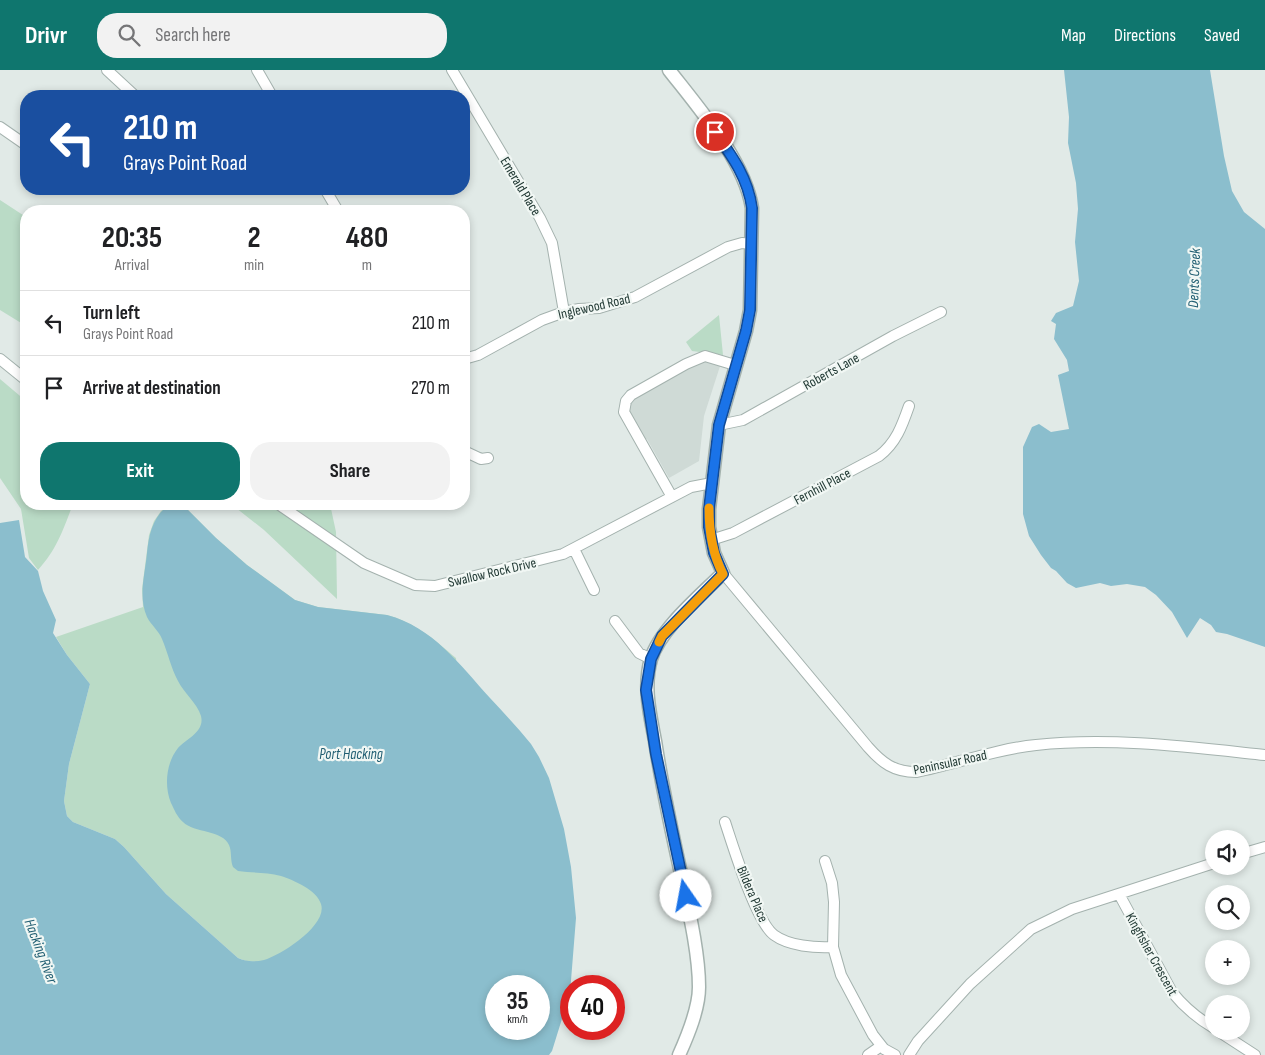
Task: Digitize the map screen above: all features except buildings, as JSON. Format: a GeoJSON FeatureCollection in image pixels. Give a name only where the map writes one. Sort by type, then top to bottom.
{"type":"FeatureCollection","features":[{"type":"Feature","properties":{"kind":"street"},"geometry":{"type":"LineString","coordinates":[[107,70],[128,90]]}},
{"type":"Feature","properties":{"kind":"street"},"geometry":{"type":"LineString","coordinates":[[257,70],[269,90]]}},
{"type":"Feature","properties":{"kind":"street","name":"Emerald Place"},"geometry":{"type":"LineString","coordinates":[[452,70],[464,90]]}},
{"type":"Feature","properties":{"kind":"street"},"geometry":{"type":"LineString","coordinates":[[669,70],[734,158],[750,193],[752,208],[750,310],[746,331],[719,425],[709,509],[711,540],[723,574],[662,636],[651,659],[646,690],[656,754],[690,915],[698,973],[699,988],[696,1004],[685,1041],[678,1055]]}},
{"type":"Feature","properties":{"kind":"street","name":"Emerald Place"},"geometry":{"type":"LineString","coordinates":[[470,101],[544,226],[552,243],[564,312]]}},
{"type":"Feature","properties":{"kind":"street"},"geometry":{"type":"LineString","coordinates":[[0,126],[20,141]]}},
{"type":"Feature","properties":{"kind":"street","name":"Inglewood Road"},"geometry":{"type":"LineString","coordinates":[[470,357],[478,355],[542,320],[564,312],[599,308],[635,297],[728,247],[742,243],[752,244]]}},
{"type":"Feature","properties":{"kind":"street","name":"Roberts Lane"},"geometry":{"type":"LineString","coordinates":[[719,425],[743,420],[893,336],[941,312]]}},
{"type":"Feature","properties":{"kind":"street"},"geometry":{"type":"LineString","coordinates":[[672,497],[624,412],[626,401],[631,395],[644,387],[705,356],[735,365]]}},
{"type":"Feature","properties":{"kind":"street"},"geometry":{"type":"LineString","coordinates":[[0,359],[20,375]]}},
{"type":"Feature","properties":{"kind":"street","name":"Fernhill Place"},"geometry":{"type":"LineString","coordinates":[[711,540],[733,533],[879,456],[896,438],[909,406]]}},
{"type":"Feature","properties":{"kind":"street"},"geometry":{"type":"LineString","coordinates":[[470,454],[481,459],[488,458]]}},
{"type":"Feature","properties":{"kind":"street","name":"Swallow Rock Drive"},"geometry":{"type":"LineString","coordinates":[[287,510],[364,563],[382,573],[415,585],[435,586],[546,559],[574,549],[691,487],[712,483]]}},
{"type":"Feature","properties":{"kind":"street"},"geometry":{"type":"LineString","coordinates":[[574,549],[594,590]]}},
{"type":"Feature","properties":{"kind":"street","name":"Peninsular Road"},"geometry":{"type":"LineString","coordinates":[[723,574],[868,746],[885,764],[892,768],[916,772],[1034,745],[1075,743],[1122,743],[1265,755]]}},
{"type":"Feature","properties":{"kind":"street"},"geometry":{"type":"LineString","coordinates":[[614,621],[639,653],[651,659]]}},
{"type":"Feature","properties":{"kind":"street","name":"Bildera Place"},"geometry":{"type":"LineString","coordinates":[[726,822],[750,892],[769,930],[787,941],[833,947]]}},
{"type":"Feature","properties":{"kind":"street"},"geometry":{"type":"LineString","coordinates":[[1250,851],[1265,847]]}},
{"type":"Feature","properties":{"kind":"street"},"geometry":{"type":"LineString","coordinates":[[825,861],[832,883],[834,902],[833,947],[841,975],[881,1046],[895,1055]]}},
{"type":"Feature","properties":{"kind":"street"},"geometry":{"type":"LineString","coordinates":[[910,1055],[918,1041],[970,984],[1031,929],[1072,909],[1205,866]]}},
{"type":"Feature","properties":{"kind":"street","name":"Kingfisher Crescent"},"geometry":{"type":"LineString","coordinates":[[1119,894],[1172,992],[1182,1005],[1205,1022]]}},
{"type":"Feature","properties":{"kind":"street"},"geometry":{"type":"LineString","coordinates":[[1232,1040],[1254,1055]]}},
{"type":"Feature","properties":{"kind":"street"},"geometry":{"type":"LineString","coordinates":[[868,1055],[881,1046]]}},
{"type":"Feature","properties":{"kind":"shaded area"},"geometry":{"type":"Polygon","coordinates":[[[704,358],[721,363],[704,416],[699,461],[669,478],[647,439],[643,440],[627,410],[631,397],[704,358]]]}},
{"type":"Feature","properties":{"kind":"green space"},"geometry":{"type":"Polygon","coordinates":[[[0,200],[20,213],[20,322],[0,310],[0,200]]]}},
{"type":"Feature","properties":{"kind":"green space"},"geometry":{"type":"Polygon","coordinates":[[[719,315],[723,355],[692,351],[686,342],[719,315]]]}},
{"type":"Feature","properties":{"kind":"green space"},"geometry":{"type":"Polygon","coordinates":[[[0,379],[20,396],[20,508],[0,478],[0,379]]]}},
{"type":"Feature","properties":{"kind":"green space"},"geometry":{"type":"Polygon","coordinates":[[[21,510],[71,510],[55,547],[38,570],[29,558],[21,510]]]}},
{"type":"Feature","properties":{"kind":"green space"},"geometry":{"type":"Polygon","coordinates":[[[162,510],[188,510],[247,565],[295,600],[318,607],[387,615],[397,618],[424,632],[456,658],[485,983],[246,961],[238,958],[166,894],[115,839],[73,822],[67,816],[64,801],[69,764],[90,684],[67,655],[56,637],[143,607],[142,589],[149,535],[154,521],[162,510]]]}},
{"type":"Feature","properties":{"kind":"green space"},"geometry":{"type":"Polygon","coordinates":[[[239,510],[331,510],[336,532],[337,599],[264,530],[239,510]]]}},
{"type":"Feature","properties":{"kind":"water","name":"Dents Creek"},"geometry":{"type":"Polygon","coordinates":[[[1064,70],[1210,70],[1224,156],[1232,191],[1244,212],[1265,229],[1265,647],[1216,632],[1211,625],[1200,618],[1187,638],[1172,612],[1156,595],[1145,587],[1127,584],[1111,586],[1100,583],[1076,588],[1067,583],[1051,568],[1029,536],[1023,514],[1023,447],[1032,427],[1039,424],[1051,432],[1069,429],[1058,375],[1069,371],[1067,360],[1054,339],[1056,324],[1051,321],[1056,313],[1073,306],[1079,281],[1075,242],[1078,209],[1076,183],[1068,143],[1069,117],[1064,70]]]}},
{"type":"Feature","properties":{"kind":"water","name":"Port Hacking"},"geometry":{"type":"Polygon","coordinates":[[[163,510],[188,510],[247,565],[295,600],[318,607],[387,615],[418,628],[456,660],[531,744],[549,778],[564,829],[571,867],[576,918],[571,975],[560,975],[560,1025],[549,1055],[0,1055],[0,523],[19,520],[25,557],[38,571],[43,591],[56,620],[53,633],[67,655],[90,684],[69,764],[64,801],[67,816],[73,822],[115,839],[166,894],[238,958],[257,961],[272,957],[291,946],[311,930],[321,912],[319,899],[310,890],[298,883],[276,875],[238,871],[233,867],[230,847],[226,840],[215,834],[188,826],[179,818],[171,803],[167,789],[167,775],[171,761],[178,748],[198,731],[201,716],[176,676],[161,636],[147,617],[144,609],[143,585],[149,539],[156,520],[163,510]]]}},
{"type":"Feature","properties":{"kind":"slow traffic"},"geometry":{"type":"LineString","coordinates":[[659,642],[662,636],[689,607],[723,574],[711,540],[709,508]]}},
{"type":"Feature","properties":{"kind":"route"},"geometry":{"type":"LineString","coordinates":[[686,896],[656,754],[646,690],[651,659],[662,636],[723,574],[711,540],[709,509],[719,425],[746,331],[750,310],[752,208],[750,193],[743,176],[734,158],[715,132]]}},
{"type":"Feature","properties":{"kind":"water label","name":"Hacking River"},"geometry":{"type":"Point","coordinates":[41,951]}}]}
